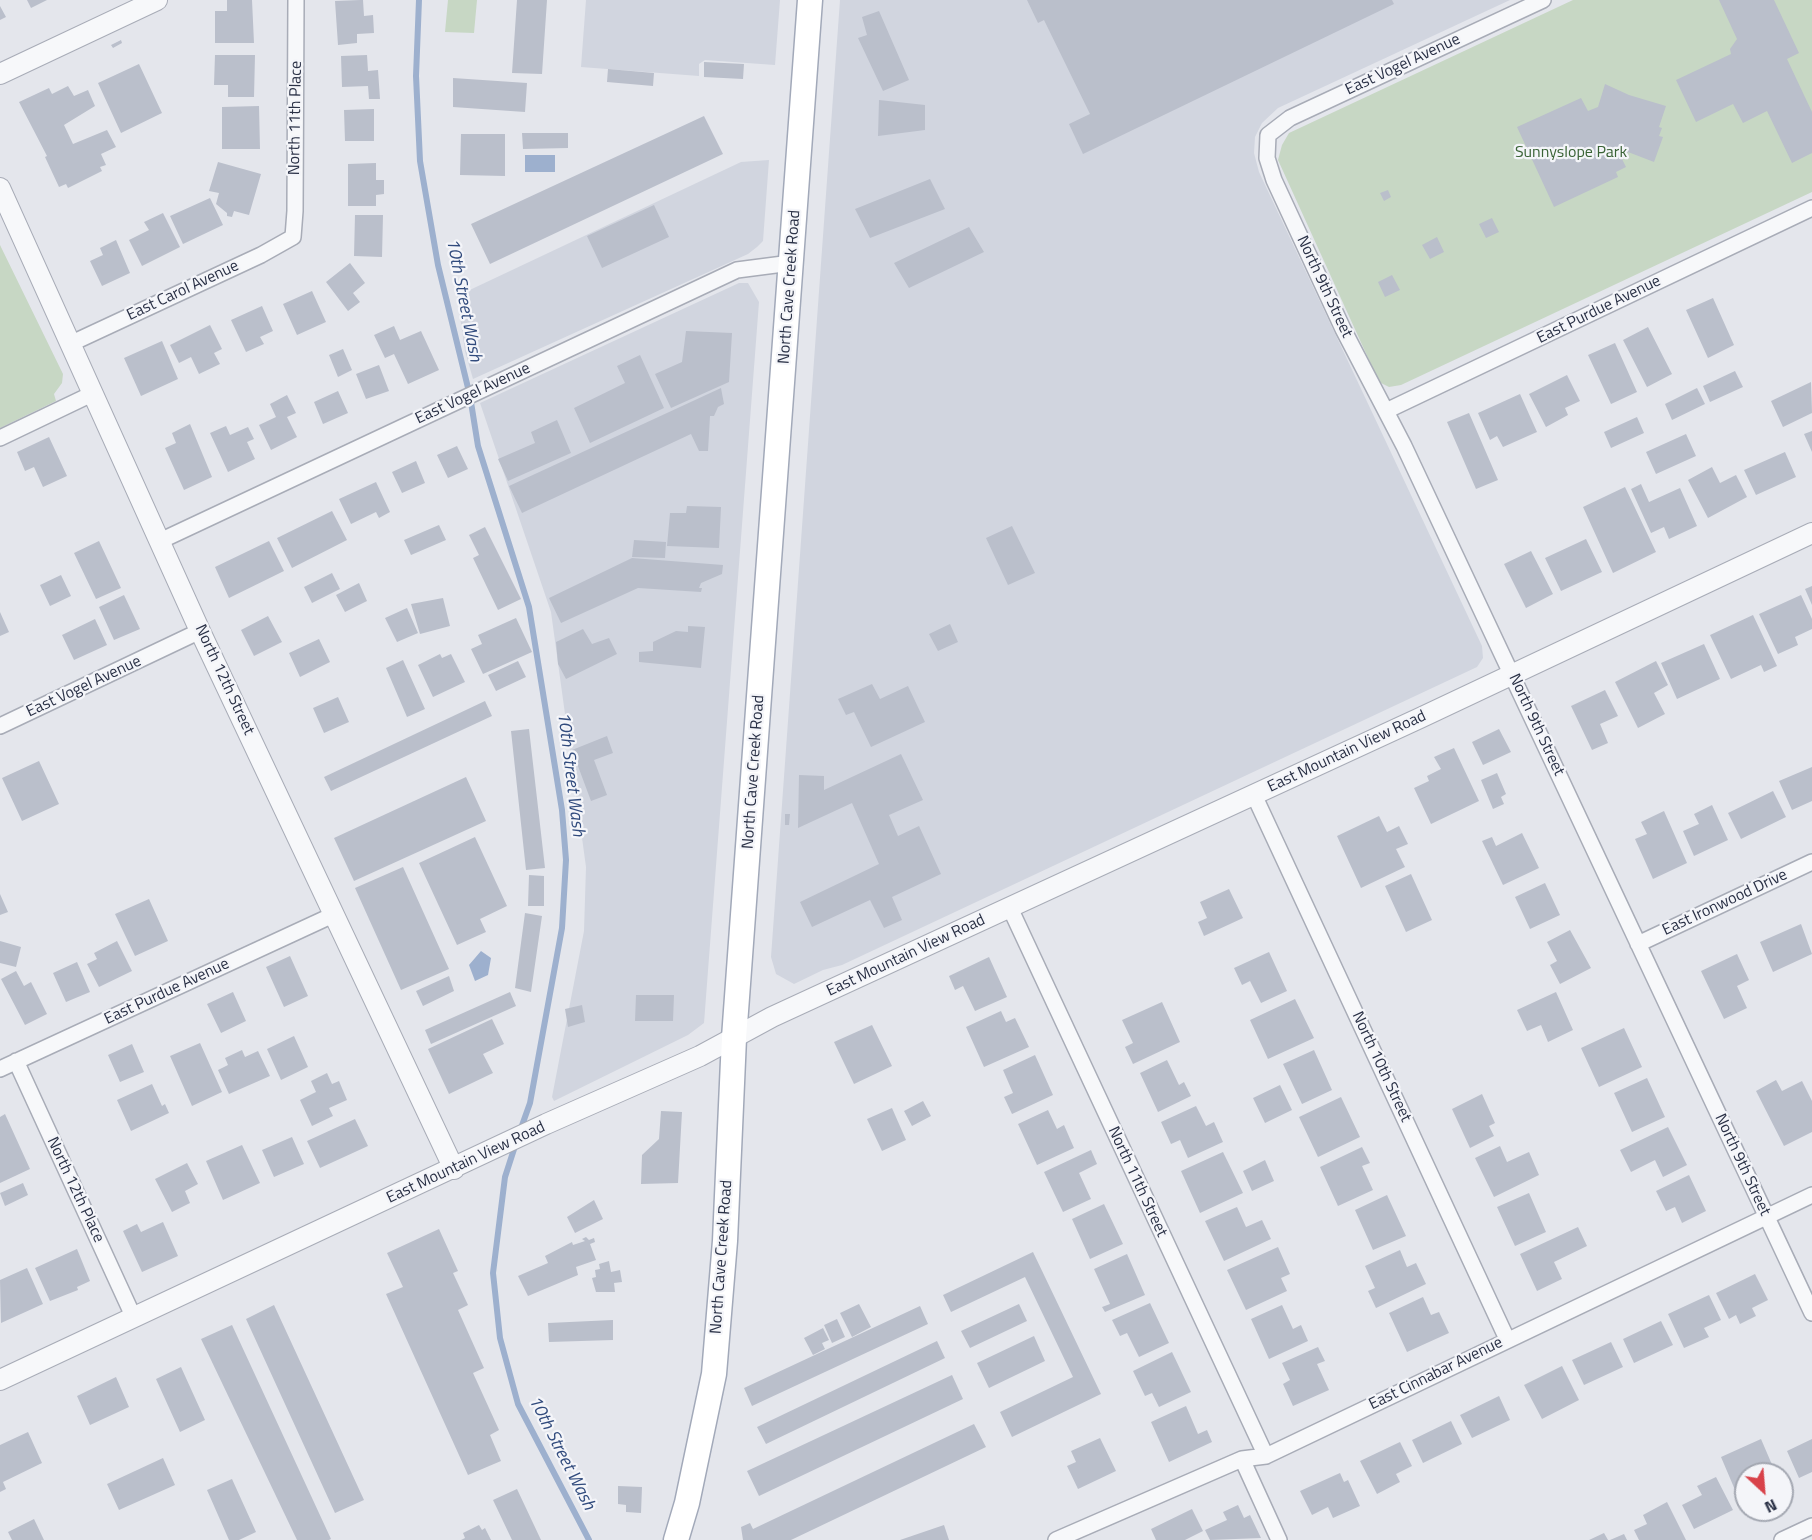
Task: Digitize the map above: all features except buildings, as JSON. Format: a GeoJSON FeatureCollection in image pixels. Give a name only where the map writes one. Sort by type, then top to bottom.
{"type":"FeatureCollection","features":[{"type":"Feature","properties":{"kind":"main road","name":"North Cave Creek Road"},"geometry":{"type":"LineString","coordinates":[[676,1540],[689,1492],[714,1374],[725,1241],[734,1038],[810,0]]}},
{"type":"Feature","properties":{"kind":"street"},"geometry":{"type":"LineString","coordinates":[[0,74],[157,0]]}},
{"type":"Feature","properties":{"kind":"street","name":"North 11th Place"},"geometry":{"type":"LineString","coordinates":[[293,237],[296,0]]}},
{"type":"Feature","properties":{"kind":"street","name":"East Vogel Avenue"},"geometry":{"type":"LineString","coordinates":[[1268,135],[1290,118],[1543,0]]}},
{"type":"Feature","properties":{"kind":"street","name":"North 9th Street"},"geometry":{"type":"LineString","coordinates":[[1268,135],[1267,158],[1274,180],[1343,329],[1386,411],[1512,674],[1812,1313]]}},
{"type":"Feature","properties":{"kind":"street","name":"North 12th Street"},"geometry":{"type":"LineString","coordinates":[[0,188],[201,631],[454,1169]]}},
{"type":"Feature","properties":{"kind":"street","name":"East Purdue Avenue"},"geometry":{"type":"LineString","coordinates":[[1386,411],[1812,208]]}},
{"type":"Feature","properties":{"kind":"street","name":"East Carol Avenue"},"geometry":{"type":"LineString","coordinates":[[72,343],[261,255],[293,237]]}},
{"type":"Feature","properties":{"kind":"street","name":"East Vogel Avenue"},"geometry":{"type":"LineString","coordinates":[[160,541],[737,270],[791,263]]}},
{"type":"Feature","properties":{"kind":"street"},"geometry":{"type":"LineString","coordinates":[[0,438],[94,393]]}},
{"type":"Feature","properties":{"kind":"street","name":"East Mountain View Road"},"geometry":{"type":"LineString","coordinates":[[0,1380],[546,1124],[700,1056],[772,1017],[1254,795],[1812,533]]}},
{"type":"Feature","properties":{"kind":"street","name":"East Vogel Avenue"},"geometry":{"type":"LineString","coordinates":[[0,726],[201,631]]}},
{"type":"Feature","properties":{"kind":"street","name":"North 10th Street"},"geometry":{"type":"LineString","coordinates":[[1254,795],[1507,1339]]}},
{"type":"Feature","properties":{"kind":"street","name":"East Ironwood Drive"},"geometry":{"type":"LineString","coordinates":[[1638,944],[1812,862]]}},
{"type":"Feature","properties":{"kind":"street","name":"North 11th Street"},"geometry":{"type":"LineString","coordinates":[[1010,908],[1266,1456]]}},
{"type":"Feature","properties":{"kind":"street","name":"East Purdue Avenue"},"geometry":{"type":"LineString","coordinates":[[0,1069],[333,915]]}},
{"type":"Feature","properties":{"kind":"street","name":"North 12th Place"},"geometry":{"type":"LineString","coordinates":[[16,1061],[134,1318]]}},
{"type":"Feature","properties":{"kind":"street","name":"East Cinnabar Avenue"},"geometry":{"type":"LineString","coordinates":[[1056,1540],[1242,1459],[1266,1456],[1812,1195]]}},
{"type":"Feature","properties":{"kind":"street"},"geometry":{"type":"LineString","coordinates":[[1242,1459],[1279,1540]]}},
{"type":"Feature","properties":{"kind":"street"},"geometry":{"type":"LineString","coordinates":[[1782,1540],[1812,1526]]}},
{"type":"Feature","properties":{"kind":"shaded area"},"geometry":{"type":"Polygon","coordinates":[[[586,0],[780,0],[775,65],[705,60],[699,64],[699,76],[581,67],[586,0]]]}},
{"type":"Feature","properties":{"kind":"shaded area"},"geometry":{"type":"Polygon","coordinates":[[[840,0],[1510,0],[1278,108],[1262,123],[1255,137],[1254,153],[1259,172],[1482,646],[1483,658],[1477,667],[842,965],[823,970],[794,984],[776,974],[771,957],[840,0]]]}},
{"type":"Feature","properties":{"kind":"shaded area"},"geometry":{"type":"Polygon","coordinates":[[[769,160],[763,241],[748,254],[473,379],[465,351],[457,296],[741,162],[769,160]]]}},
{"type":"Feature","properties":{"kind":"shaded area"},"geometry":{"type":"Polygon","coordinates":[[[739,283],[748,283],[759,302],[704,1023],[688,1035],[554,1101],[552,1097],[584,931],[586,867],[551,612],[480,403],[739,283]]]}},
{"type":"Feature","properties":{"kind":"green space"},"geometry":{"type":"Polygon","coordinates":[[[448,0],[477,0],[474,33],[445,32],[448,0]]]}},
{"type":"Feature","properties":{"kind":"green space","name":"Sunnyslope Park"},"geometry":{"type":"Polygon","coordinates":[[[1573,0],[1812,0],[1812,192],[1401,385],[1389,387],[1379,382],[1278,160],[1282,145],[1289,133],[1573,0]]]}},
{"type":"Feature","properties":{"kind":"green space"},"geometry":{"type":"Polygon","coordinates":[[[0,245],[63,374],[62,383],[54,394],[56,401],[0,428],[0,245]]]}},
{"type":"Feature","properties":{"kind":"water"},"geometry":{"type":"Polygon","coordinates":[[[525,155],[555,155],[555,172],[525,172],[525,155]]]}},
{"type":"Feature","properties":{"kind":"water"},"geometry":{"type":"Polygon","coordinates":[[[481,951],[491,958],[488,975],[475,981],[469,965],[481,951]]]}},
{"type":"Feature","properties":{"kind":"waterway","name":"10th Street Wash"},"geometry":{"type":"LineString","coordinates":[[419,0],[416,76],[420,161],[438,265],[470,396],[478,446],[529,607],[562,810],[566,860],[562,928],[530,1103],[520,1131]]}},
{"type":"Feature","properties":{"kind":"waterway","name":"10th Street Wash"},"geometry":{"type":"LineString","coordinates":[[516,1143],[505,1177],[493,1273],[500,1338],[518,1404],[589,1540]]}}]}
